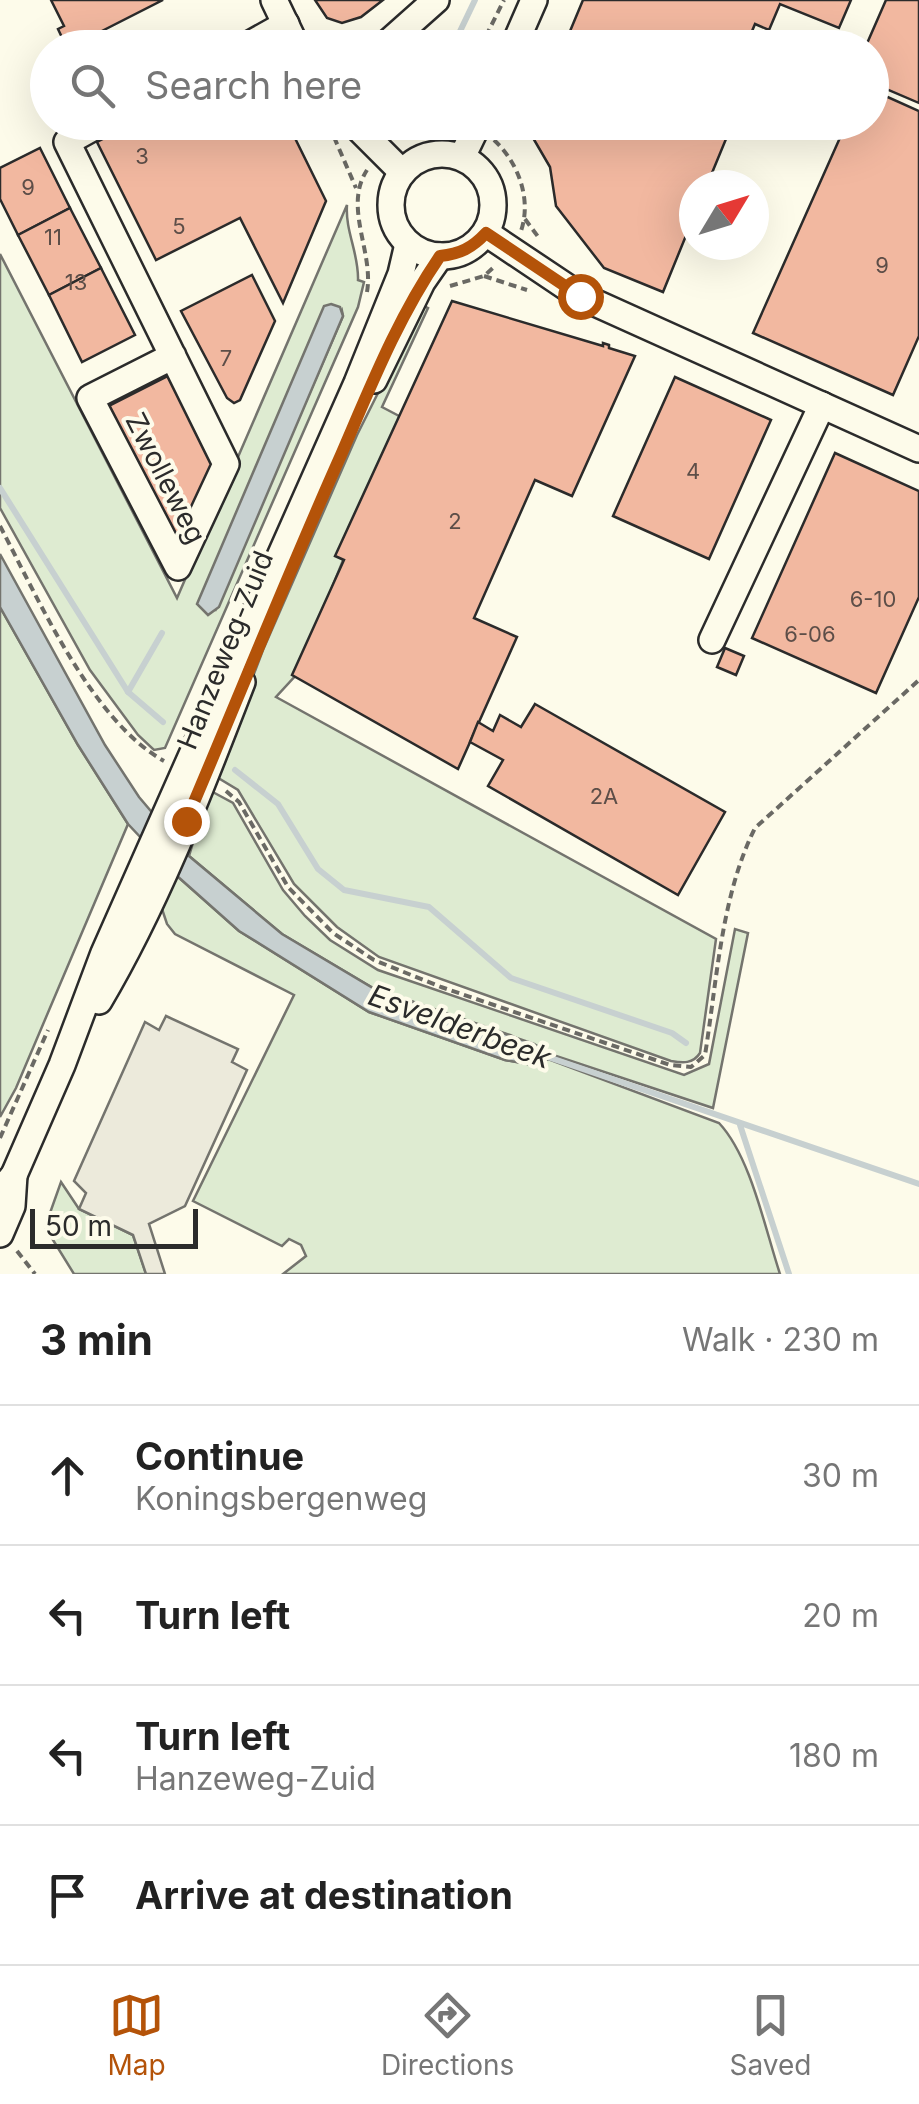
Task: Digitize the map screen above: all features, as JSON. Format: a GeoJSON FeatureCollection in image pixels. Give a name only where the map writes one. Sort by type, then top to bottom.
{"type":"FeatureCollection","features":[{"type":"Feature","properties":{"kind":"street"},"geometry":{"type":"LineString","coordinates":[[274,0],[288,30]]}},
{"type":"Feature","properties":{"kind":"street"},"geometry":{"type":"LineString","coordinates":[[402,30],[436,0]]}},
{"type":"Feature","properties":{"kind":"street"},"geometry":{"type":"LineString","coordinates":[[521,30],[534,0]]}},
{"type":"Feature","properties":{"kind":"street","name":"Zwolleweg"},"geometry":{"type":"LineString","coordinates":[[71,140],[67,142],[173,356],[226,464],[178,567],[90,398],[173,356]]}},
{"type":"Feature","properties":{"kind":"street"},"geometry":{"type":"LineString","coordinates":[[360,140],[402,172]]}},
{"type":"Feature","properties":{"kind":"street"},"geometry":{"type":"LineString","coordinates":[[462,157],[471,140]]}},
{"type":"Feature","properties":{"kind":"street"},"geometry":{"type":"LineString","coordinates":[[430,154],[462,157],[475,164],[492,189],[494,204],[486,233],[458,254],[422,252],[408,244],[392,216],[390,200],[402,172],[416,160],[430,154]]}},
{"type":"Feature","properties":{"kind":"street"},"geometry":{"type":"LineString","coordinates":[[486,233],[580,296],[919,449]]}},
{"type":"Feature","properties":{"kind":"street","name":"Hanzeweg-Zuid"},"geometry":{"type":"LineString","coordinates":[[8,1242],[12,1206],[7,1184],[62,1066],[122,963],[153,870],[401,274],[408,244]]}},
{"type":"Feature","properties":{"kind":"street","name":"Hanzeweg-Zuid"},"geometry":{"type":"LineString","coordinates":[[179,813],[204,780],[266,624],[370,388],[422,282],[440,256]]}},
{"type":"Feature","properties":{"kind":"street"},"geometry":{"type":"LineString","coordinates":[[712,640],[822,405]]}},
{"type":"Feature","properties":{"kind":"path"},"geometry":{"type":"LineString","coordinates":[[489,30],[504,0]]}},
{"type":"Feature","properties":{"kind":"path"},"geometry":{"type":"LineString","coordinates":[[337,140],[335,145],[358,191],[359,222],[369,261]]}},
{"type":"Feature","properties":{"kind":"path"},"geometry":{"type":"LineString","coordinates":[[358,191],[378,152],[389,140]]}},
{"type":"Feature","properties":{"kind":"path"},"geometry":{"type":"LineString","coordinates":[[0,526],[74,663],[130,738],[165,762]]}},
{"type":"Feature","properties":{"kind":"path"},"geometry":{"type":"LineString","coordinates":[[204,780],[231,794],[288,887],[333,933],[374,960],[670,1066],[691,1067],[705,1056],[732,892],[742,854],[756,828],[919,680]]}},
{"type":"Feature","properties":{"kind":"path"},"geometry":{"type":"LineString","coordinates":[[8,1242],[34,1274]]}},
{"type":"Feature","properties":{"kind":"green space"},"geometry":{"type":"Polygon","coordinates":[[[347,205],[358,280],[364,282],[358,307],[165,748],[154,750],[138,735],[90,670],[0,508],[0,254],[177,598],[347,205]],[[342,311],[215,611],[343,316],[342,311]]]}},
{"type":"Feature","properties":{"kind":"green space"},"geometry":{"type":"Polygon","coordinates":[[[422,305],[428,308],[382,407],[401,417],[297,674],[276,697],[716,939],[700,1053],[691,1061],[671,1061],[379,957],[337,927],[294,884],[238,790],[215,776],[263,650],[357,435],[422,305]]]}},
{"type":"Feature","properties":{"kind":"green space"},"geometry":{"type":"Polygon","coordinates":[[[0,607],[128,824],[16,1088],[0,1117],[0,607]]]}},
{"type":"Feature","properties":{"kind":"green space"},"geometry":{"type":"Polygon","coordinates":[[[209,790],[233,803],[283,890],[305,916],[330,940],[378,970],[684,1075],[709,1064],[735,929],[748,933],[713,1108],[550,1054],[510,1035],[373,988],[282,934],[189,856],[209,790]]]}},
{"type":"Feature","properties":{"kind":"green space"},"geometry":{"type":"Polygon","coordinates":[[[176,875],[239,931],[369,1012],[505,1060],[533,1065],[548,1059],[719,1123],[748,1174],[780,1274],[283,1274],[306,1256],[301,1245],[289,1239],[282,1246],[193,1201],[294,995],[175,934],[161,906],[176,875]]]}},
{"type":"Feature","properties":{"kind":"green space"},"geometry":{"type":"Polygon","coordinates":[[[61,1182],[79,1209],[133,1235],[146,1274],[74,1274],[45,1227],[61,1182]]]}},
{"type":"Feature","properties":{"kind":"shaded area"},"geometry":{"type":"Polygon","coordinates":[[[166,1016],[238,1049],[232,1062],[247,1070],[185,1206],[149,1224],[165,1274],[146,1274],[133,1235],[79,1209],[86,1193],[74,1181],[145,1022],[159,1030],[166,1016]]]}},
{"type":"Feature","properties":{"kind":"water"},"geometry":{"type":"Polygon","coordinates":[[[324,306],[340,307],[343,316],[219,607],[208,615],[197,604],[324,306]]]}},
{"type":"Feature","properties":{"kind":"water","name":"Esvelderbeek"},"geometry":{"type":"Polygon","coordinates":[[[0,554],[105,745],[139,797],[189,856],[282,934],[373,988],[534,1044],[550,1054],[548,1059],[533,1065],[505,1060],[369,1012],[239,931],[176,875],[128,824],[0,607],[0,554]]]}},
{"type":"Feature","properties":{"kind":"building"},"geometry":{"type":"Polygon","coordinates":[[[51,0],[163,0],[104,30],[58,30],[64,26],[51,0]]]}},
{"type":"Feature","properties":{"kind":"building"},"geometry":{"type":"Polygon","coordinates":[[[315,0],[383,0],[361,17],[342,23],[327,18],[315,0]]]}},
{"type":"Feature","properties":{"kind":"building"},"geometry":{"type":"Polygon","coordinates":[[[583,0],[851,0],[839,28],[780,4],[769,30],[755,24],[752,30],[570,30],[583,0]]]}},
{"type":"Feature","properties":{"kind":"building"},"geometry":{"type":"Polygon","coordinates":[[[886,0],[919,0],[919,103],[889,90],[889,30],[873,30],[886,0]]]}},
{"type":"Feature","properties":{"kind":"building"},"geometry":{"type":"Polygon","coordinates":[[[889,98],[919,111],[919,336],[893,395],[753,333],[839,140],[889,140],[889,98]]]}},
{"type":"Feature","properties":{"kind":"building"},"geometry":{"type":"Polygon","coordinates":[[[296,140],[326,201],[283,303],[240,218],[156,260],[97,142],[296,140]]]}},
{"type":"Feature","properties":{"kind":"building"},"geometry":{"type":"Polygon","coordinates":[[[534,140],[726,140],[713,170],[679,170],[679,253],[663,292],[604,268],[556,206],[550,167],[534,140]]]}},
{"type":"Feature","properties":{"kind":"building"},"geometry":{"type":"Polygon","coordinates":[[[40,148],[70,208],[18,235],[0,199],[0,168],[40,148]]]}},
{"type":"Feature","properties":{"kind":"building"},"geometry":{"type":"Polygon","coordinates":[[[70,208],[101,268],[49,295],[18,235],[70,208]]]}},
{"type":"Feature","properties":{"kind":"building"},"geometry":{"type":"Polygon","coordinates":[[[101,268],[135,335],[82,362],[49,295],[101,268]]]}},
{"type":"Feature","properties":{"kind":"building"},"geometry":{"type":"Polygon","coordinates":[[[252,275],[275,321],[240,400],[234,403],[227,398],[181,311],[252,275]]]}},
{"type":"Feature","properties":{"kind":"building"},"geometry":{"type":"Polygon","coordinates":[[[452,301],[603,343],[635,356],[572,496],[535,480],[474,618],[517,637],[458,769],[292,675],[344,560],[335,556],[452,301]]]}},
{"type":"Feature","properties":{"kind":"building"},"geometry":{"type":"Polygon","coordinates":[[[172,374],[214,459],[176,544],[107,407],[172,374]]]}},
{"type":"Feature","properties":{"kind":"building"},"geometry":{"type":"Polygon","coordinates":[[[675,377],[771,420],[709,559],[613,516],[675,377]]]}},
{"type":"Feature","properties":{"kind":"building"},"geometry":{"type":"Polygon","coordinates":[[[835,453],[919,491],[919,597],[876,693],[752,638],[835,453]]]}},
{"type":"Feature","properties":{"kind":"building"},"geometry":{"type":"Polygon","coordinates":[[[725,648],[744,656],[736,675],[717,667],[725,648]]]}},
{"type":"Feature","properties":{"kind":"building"},"geometry":{"type":"Polygon","coordinates":[[[535,704],[725,812],[678,895],[488,786],[503,760],[470,742],[478,722],[493,731],[500,715],[521,727],[535,704]]]}},
{"type":"Feature","properties":{"kind":"waterway"},"geometry":{"type":"LineString","coordinates":[[461,30],[475,0]]}},
{"type":"Feature","properties":{"kind":"waterway"},"geometry":{"type":"LineString","coordinates":[[0,488],[128,692],[163,722]]}},
{"type":"Feature","properties":{"kind":"waterway"},"geometry":{"type":"LineString","coordinates":[[128,692],[162,633]]}},
{"type":"Feature","properties":{"kind":"waterway"},"geometry":{"type":"LineString","coordinates":[[235,770],[278,804],[318,869],[344,890],[429,907],[511,978],[672,1033],[686,1043]]}},
{"type":"Feature","properties":{"kind":"waterway","name":"Esvelderbeek"},"geometry":{"type":"LineString","coordinates":[[542,1055],[919,1184]]}},
{"type":"Feature","properties":{"kind":"waterway"},"geometry":{"type":"LineString","coordinates":[[740,1125],[789,1274]]}},
{"type":"Feature","properties":{"kind":"route"},"geometry":{"type":"LineString","coordinates":[[186,821],[266,624],[370,388],[422,282],[440,256],[458,254],[486,233],[580,296]]}}]}
